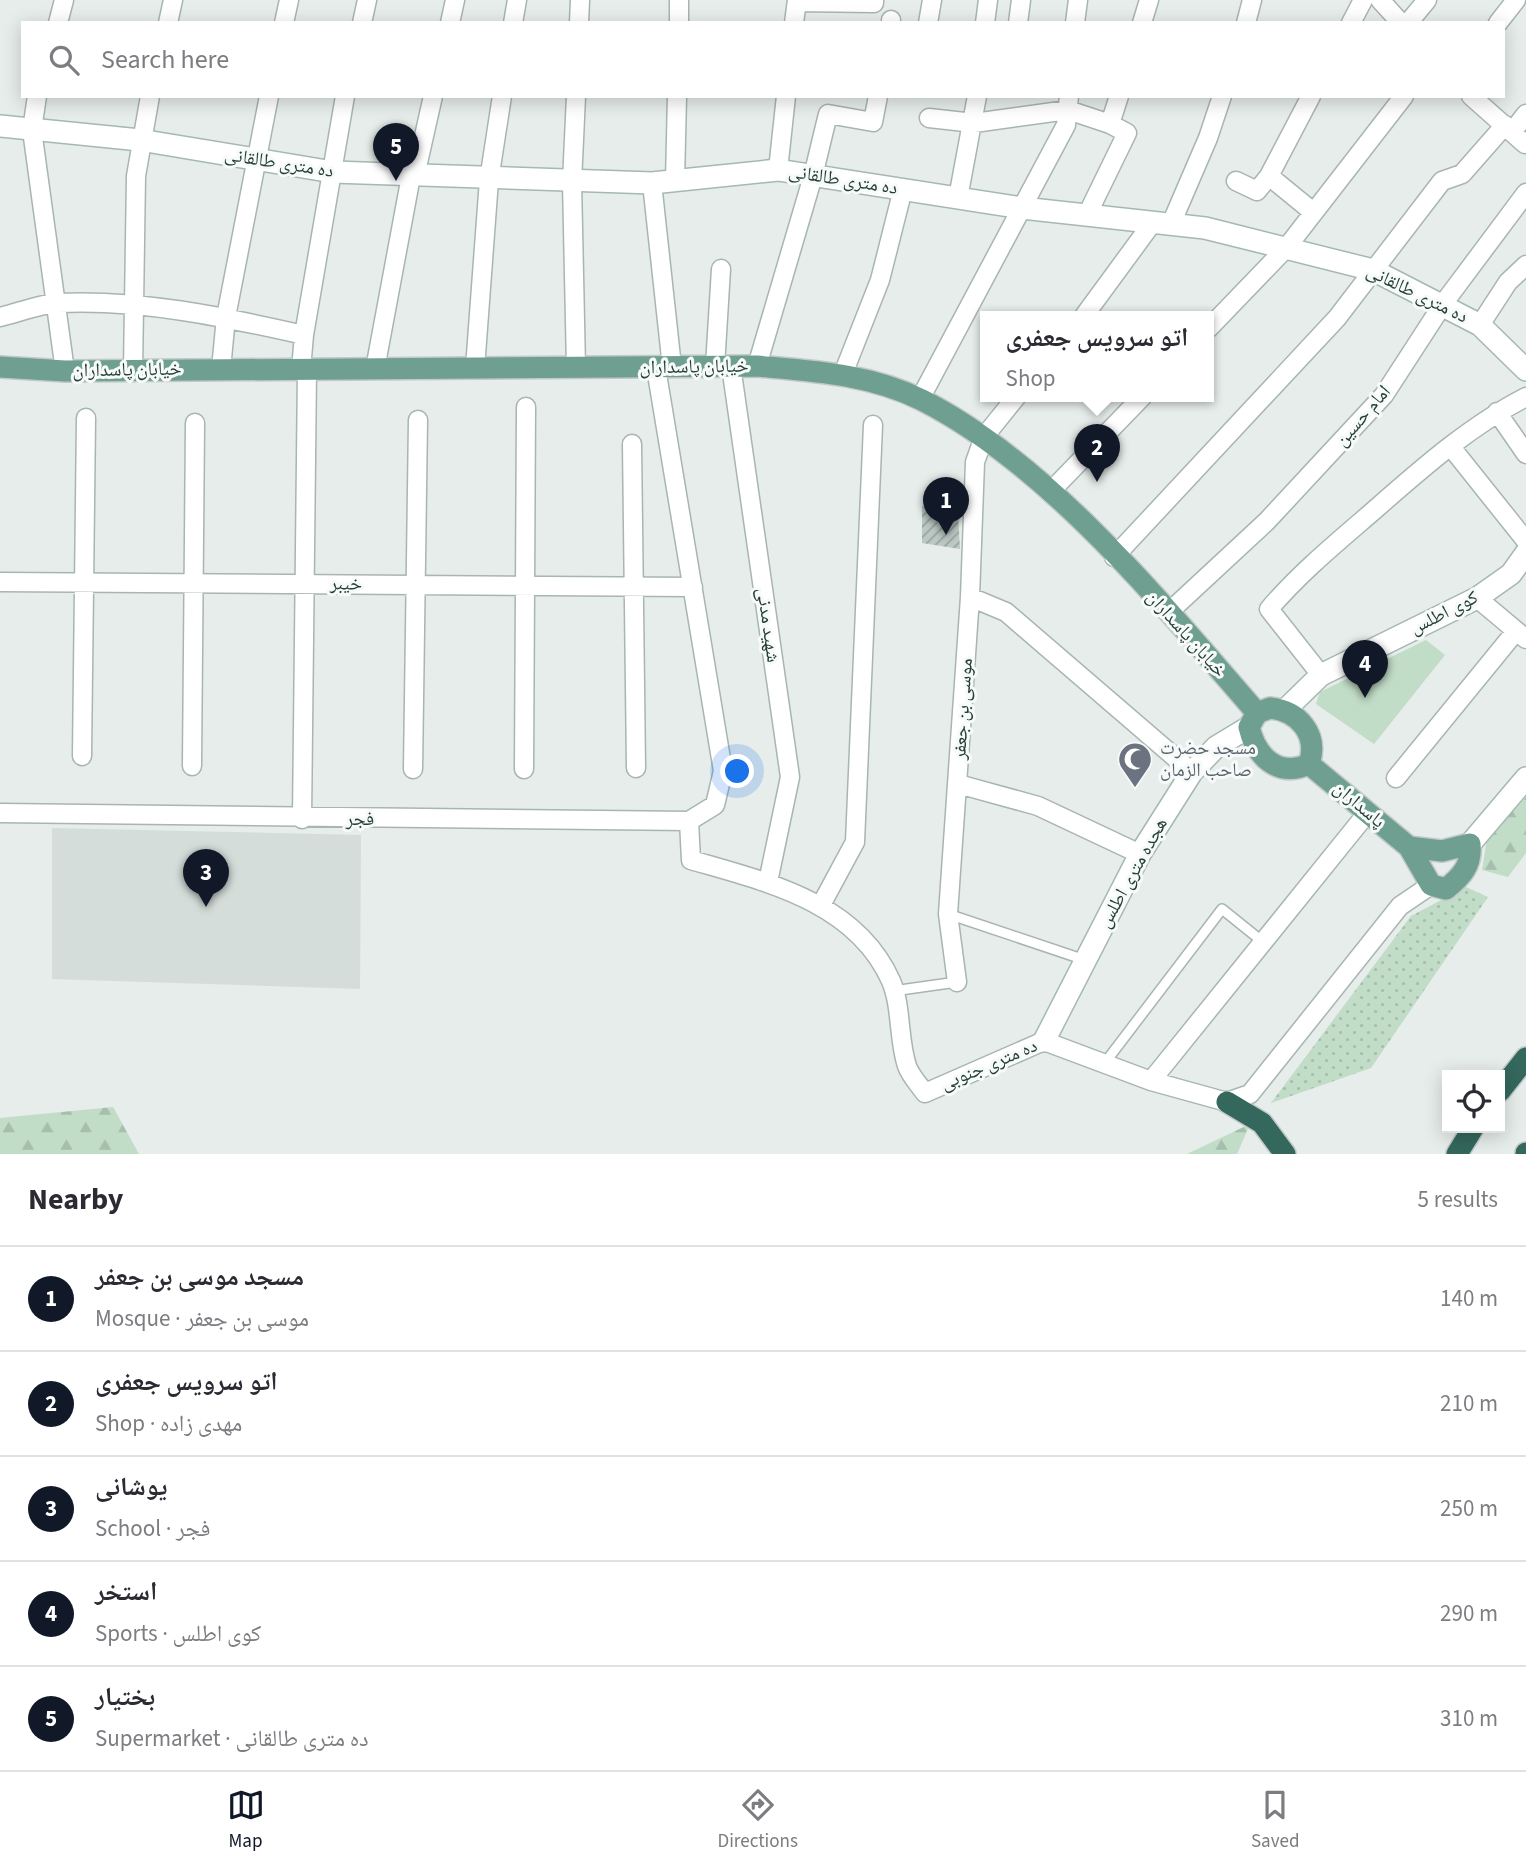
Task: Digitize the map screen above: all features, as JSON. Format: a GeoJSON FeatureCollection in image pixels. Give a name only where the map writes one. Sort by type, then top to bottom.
{"type":"FeatureCollection","features":[{"type":"Feature","properties":{"kind":"highway"},"geometry":{"type":"LineString","coordinates":[[1505,1085],[1526,1058]]}},
{"type":"Feature","properties":{"kind":"highway"},"geometry":{"type":"LineString","coordinates":[[1227,1102],[1262,1123],[1285,1154]]}},
{"type":"Feature","properties":{"kind":"highway"},"geometry":{"type":"LineString","coordinates":[[1457,1154],[1470,1133]]}},
{"type":"Feature","properties":{"kind":"main road","name":"خیابان پاسداران"},"geometry":{"type":"LineString","coordinates":[[0,368],[65,371],[757,366],[843,374],[920,399],[984,437],[1051,491],[1169,612],[1253,720]]}},
{"type":"Feature","properties":{"kind":"main road"},"geometry":{"type":"LineString","coordinates":[[1270,708],[1284,710],[1300,721],[1310,736],[1314,751],[1309,764],[1297,769],[1282,769],[1265,760],[1253,745],[1253,720],[1270,708]]}},
{"type":"Feature","properties":{"kind":"main road","name":"پاسداران"},"geometry":{"type":"LineString","coordinates":[[1309,764],[1409,847],[1431,885]]}},
{"type":"Feature","properties":{"kind":"main road"},"geometry":{"type":"LineString","coordinates":[[1409,847],[1442,851],[1470,844],[1471,859],[1460,877],[1446,889],[1431,885]]}},
{"type":"Feature","properties":{"kind":"street"},"geometry":{"type":"LineString","coordinates":[[59,21],[64,0]]}},
{"type":"Feature","properties":{"kind":"street"},"geometry":{"type":"LineString","coordinates":[[168,21],[173,0]]}},
{"type":"Feature","properties":{"kind":"street"},"geometry":{"type":"LineString","coordinates":[[285,21],[289,0]]}},
{"type":"Feature","properties":{"kind":"street"},"geometry":{"type":"LineString","coordinates":[[362,21],[367,0]]}},
{"type":"Feature","properties":{"kind":"street"},"geometry":{"type":"LineString","coordinates":[[450,21],[455,0]]}},
{"type":"Feature","properties":{"kind":"street"},"geometry":{"type":"LineString","coordinates":[[513,21],[517,0]]}},
{"type":"Feature","properties":{"kind":"street"},"geometry":{"type":"LineString","coordinates":[[579,21],[580,0]]}},
{"type":"Feature","properties":{"kind":"street"},"geometry":{"type":"LineString","coordinates":[[679,0],[679,21]]}},
{"type":"Feature","properties":{"kind":"street"},"geometry":{"type":"LineString","coordinates":[[794,21],[797,1],[874,3],[874,0]]}},
{"type":"Feature","properties":{"kind":"street"},"geometry":{"type":"LineString","coordinates":[[928,21],[932,0]]}},
{"type":"Feature","properties":{"kind":"street"},"geometry":{"type":"LineString","coordinates":[[985,21],[988,0]]}},
{"type":"Feature","properties":{"kind":"street"},"geometry":{"type":"LineString","coordinates":[[1018,21],[1021,0]]}},
{"type":"Feature","properties":{"kind":"street"},"geometry":{"type":"LineString","coordinates":[[1076,21],[1077,0]]}},
{"type":"Feature","properties":{"kind":"street"},"geometry":{"type":"LineString","coordinates":[[1143,21],[1149,0]]}},
{"type":"Feature","properties":{"kind":"street"},"geometry":{"type":"LineString","coordinates":[[1247,21],[1252,0]]}},
{"type":"Feature","properties":{"kind":"street"},"geometry":{"type":"LineString","coordinates":[[1351,21],[1363,0]]}},
{"type":"Feature","properties":{"kind":"street"},"geometry":{"type":"LineString","coordinates":[[1380,0],[1399,21]]}},
{"type":"Feature","properties":{"kind":"street"},"geometry":{"type":"LineString","coordinates":[[1410,21],[1427,0]]}},
{"type":"Feature","properties":{"kind":"street"},"geometry":{"type":"LineString","coordinates":[[1500,21],[1516,0]]}},
{"type":"Feature","properties":{"kind":"street"},"geometry":{"type":"LineString","coordinates":[[37,98],[33,130],[65,371]]}},
{"type":"Feature","properties":{"kind":"street"},"geometry":{"type":"LineString","coordinates":[[133,370],[136,176],[140,140],[150,98]]}},
{"type":"Feature","properties":{"kind":"street"},"geometry":{"type":"LineString","coordinates":[[221,369],[226,317],[269,98]]}},
{"type":"Feature","properties":{"kind":"street"},"geometry":{"type":"LineString","coordinates":[[302,819],[304,335],[345,98]]}},
{"type":"Feature","properties":{"kind":"street"},"geometry":{"type":"LineString","coordinates":[[375,369],[413,176],[432,98]]}},
{"type":"Feature","properties":{"kind":"street"},"geometry":{"type":"LineString","coordinates":[[475,368],[489,180],[502,98]]}},
{"type":"Feature","properties":{"kind":"street"},"geometry":{"type":"LineString","coordinates":[[576,98],[572,182],[576,368]]}},
{"type":"Feature","properties":{"kind":"street"},"geometry":{"type":"LineString","coordinates":[[675,181],[677,98]]}},
{"type":"Feature","properties":{"kind":"street"},"geometry":{"type":"LineString","coordinates":[[778,170],[786,98]]}},
{"type":"Feature","properties":{"kind":"street"},"geometry":{"type":"LineString","coordinates":[[757,366],[813,176],[828,114],[873,121],[878,98]]}},
{"type":"Feature","properties":{"kind":"street"},"geometry":{"type":"LineString","coordinates":[[958,198],[977,98]]}},
{"type":"Feature","properties":{"kind":"street"},"geometry":{"type":"LineString","coordinates":[[1110,124],[1118,98]]}},
{"type":"Feature","properties":{"kind":"street"},"geometry":{"type":"LineString","coordinates":[[1088,311],[1162,223],[1208,138],[1221,98]]}},
{"type":"Feature","properties":{"kind":"street"},"geometry":{"type":"LineString","coordinates":[[1236,181],[1257,191],[1269,176],[1310,98]]}},
{"type":"Feature","properties":{"kind":"street"},"geometry":{"type":"LineString","coordinates":[[1214,323],[1287,247],[1402,98]]}},
{"type":"Feature","properties":{"kind":"street"},"geometry":{"type":"LineString","coordinates":[[1473,98],[1514,134]]}},
{"type":"Feature","properties":{"kind":"street"},"geometry":{"type":"LineString","coordinates":[[920,399],[1066,125],[1068,103]]}},
{"type":"Feature","properties":{"kind":"street"},"geometry":{"type":"LineString","coordinates":[[929,118],[974,123],[1068,103],[1128,133],[1087,215]]}},
{"type":"Feature","properties":{"kind":"street"},"geometry":{"type":"LineString","coordinates":[[1114,557],[1337,318],[1442,181],[1462,174],[1514,134],[1526,114]]}},
{"type":"Feature","properties":{"kind":"street","name":"ده متری طالقانی"},"geometry":{"type":"LineString","coordinates":[[0,126],[140,140],[333,172],[489,180],[652,183],[778,170],[1022,208],[1205,228],[1373,270],[1443,303],[1480,325],[1526,370]]}},
{"type":"Feature","properties":{"kind":"street"},"geometry":{"type":"LineString","coordinates":[[1269,176],[1314,212]]}},
{"type":"Feature","properties":{"kind":"street"},"geometry":{"type":"LineString","coordinates":[[652,183],[664,367],[693,587],[723,771],[715,805],[689,821]]}},
{"type":"Feature","properties":{"kind":"street"},"geometry":{"type":"LineString","coordinates":[[843,374],[880,280],[903,189]]}},
{"type":"Feature","properties":{"kind":"street","name":"امام حسین"},"geometry":{"type":"LineString","coordinates":[[1169,612],[1267,521],[1384,395],[1443,303],[1526,193]]}},
{"type":"Feature","properties":{"kind":"street"},"geometry":{"type":"LineString","coordinates":[[1480,325],[1508,282],[1526,265]]}},
{"type":"Feature","properties":{"kind":"street","name":"شهید مدنی"},"geometry":{"type":"LineString","coordinates":[[721,269],[723,366],[790,777],[768,882]]}},
{"type":"Feature","properties":{"kind":"street"},"geometry":{"type":"LineString","coordinates":[[0,317],[55,303],[134,306],[226,317],[304,335]]}},
{"type":"Feature","properties":{"kind":"street"},"geometry":{"type":"LineString","coordinates":[[1321,675],[1269,609],[1295,579],[1451,447],[1497,412],[1526,397]]}},
{"type":"Feature","properties":{"kind":"street"},"geometry":{"type":"LineString","coordinates":[[984,437],[1012,402]]}},
{"type":"Feature","properties":{"kind":"street"},"geometry":{"type":"LineString","coordinates":[[1051,491],[1137,402]]}},
{"type":"Feature","properties":{"kind":"street"},"geometry":{"type":"LineString","coordinates":[[524,769],[526,407]]}},
{"type":"Feature","properties":{"kind":"street"},"geometry":{"type":"LineString","coordinates":[[1497,412],[1526,454]]}},
{"type":"Feature","properties":{"kind":"street"},"geometry":{"type":"LineString","coordinates":[[82,756],[86,418]]}},
{"type":"Feature","properties":{"kind":"street"},"geometry":{"type":"LineString","coordinates":[[413,769],[418,420]]}},
{"type":"Feature","properties":{"kind":"street"},"geometry":{"type":"LineString","coordinates":[[192,766],[195,423]]}},
{"type":"Feature","properties":{"kind":"street"},"geometry":{"type":"LineString","coordinates":[[821,905],[855,842],[873,425]]}},
{"type":"Feature","properties":{"kind":"street","name":"موسی بن جعفر"},"geometry":{"type":"LineString","coordinates":[[957,982],[948,914],[970,597],[975,462],[984,437]]}},
{"type":"Feature","properties":{"kind":"street"},"geometry":{"type":"LineString","coordinates":[[632,444],[636,768]]}},
{"type":"Feature","properties":{"kind":"street"},"geometry":{"type":"LineString","coordinates":[[1451,447],[1526,541]]}},
{"type":"Feature","properties":{"kind":"street","name":"کوی اطلس"},"geometry":{"type":"LineString","coordinates":[[1284,710],[1321,675],[1477,598],[1511,574],[1526,553]]}},
{"type":"Feature","properties":{"kind":"street","name":"خیبر"},"geometry":{"type":"LineString","coordinates":[[0,582],[693,587]]}},
{"type":"Feature","properties":{"kind":"street"},"geometry":{"type":"LineString","coordinates":[[970,597],[1006,612],[1192,772]]}},
{"type":"Feature","properties":{"kind":"street"},"geometry":{"type":"LineString","coordinates":[[1396,778],[1521,635],[1477,598]]}},
{"type":"Feature","properties":{"kind":"street","name":"هجده متری اطلس"},"geometry":{"type":"LineString","coordinates":[[1044,1041],[1140,854],[1192,772],[1216,747],[1253,720]]}},
{"type":"Feature","properties":{"kind":"street"},"geometry":{"type":"LineString","coordinates":[[1470,844],[1526,778]]}},
{"type":"Feature","properties":{"kind":"street"},"geometry":{"type":"LineString","coordinates":[[958,784],[1038,806],[1140,854]]}},
{"type":"Feature","properties":{"kind":"street"},"geometry":{"type":"LineString","coordinates":[[1151,1081],[1368,812]]}},
{"type":"Feature","properties":{"kind":"street","name":"فجر"},"geometry":{"type":"LineString","coordinates":[[0,813],[302,819],[689,821]]}},
{"type":"Feature","properties":{"kind":"street","name":"ده متری جنوبی"},"geometry":{"type":"LineString","coordinates":[[689,821],[691,860],[768,882],[821,905],[864,939],[891,982],[907,1068],[925,1093],[1044,1041],[1151,1081],[1227,1102]]}},
{"type":"Feature","properties":{"kind":"street"},"geometry":{"type":"LineString","coordinates":[[1227,1102],[1250,1094],[1400,906],[1431,885]]}},
{"type":"Feature","properties":{"kind":"lane"},"geometry":{"type":"LineString","coordinates":[[1104,1064],[1222,909],[1263,942]]}},
{"type":"Feature","properties":{"kind":"lane"},"geometry":{"type":"LineString","coordinates":[[948,914],[1085,960]]}},
{"type":"Feature","properties":{"kind":"lane"},"geometry":{"type":"LineString","coordinates":[[893,991],[957,982]]}},
{"type":"Feature","properties":{"kind":"shaded area"},"geometry":{"type":"Polygon","coordinates":[[[52,828],[361,835],[360,989],[52,979],[52,828]]]}},
{"type":"Feature","properties":{"kind":"green space"},"geometry":{"type":"Polygon","coordinates":[[[1426,640],[1445,655],[1374,744],[1316,704],[1320,692],[1426,640]]]}},
{"type":"Feature","properties":{"kind":"green space"},"geometry":{"type":"Polygon","coordinates":[[[1526,797],[1526,853],[1508,877],[1482,870],[1487,839],[1526,797]]]}},
{"type":"Feature","properties":{"kind":"green space"},"geometry":{"type":"Polygon","coordinates":[[[1466,887],[1488,897],[1371,1068],[1271,1103],[1411,916],[1466,887]]]}},
{"type":"Feature","properties":{"kind":"green space"},"geometry":{"type":"Polygon","coordinates":[[[113,1107],[139,1154],[0,1154],[0,1118],[113,1107]]]}},
{"type":"Feature","properties":{"kind":"green space"},"geometry":{"type":"Polygon","coordinates":[[[1250,1124],[1237,1154],[1187,1154],[1250,1124]]]}},
{"type":"Feature","properties":{"kind":"building"},"geometry":{"type":"Polygon","coordinates":[[[922,506],[958,513],[960,549],[922,543],[922,506]]]}},
{"type":"Feature","properties":{"kind":"place","name":"بختیار"},"geometry":{"type":"Point","coordinates":[396,181]}},
{"type":"Feature","properties":{"kind":"place","name":"اتو سرویس جعفری"},"geometry":{"type":"Point","coordinates":[1097,482]}},
{"type":"Feature","properties":{"kind":"place","name":"مسجد موسی بن جعفر"},"geometry":{"type":"Point","coordinates":[946,535]}},
{"type":"Feature","properties":{"kind":"place","name":"استخر"},"geometry":{"type":"Point","coordinates":[1365,698]}},
{"type":"Feature","properties":{"kind":"place","name":"مسجد حضرت صاحب الزمان"},"geometry":{"type":"Point","coordinates":[1135,789]}},
{"type":"Feature","properties":{"kind":"place","name":"یوشانی"},"geometry":{"type":"Point","coordinates":[206,907]}}]}
